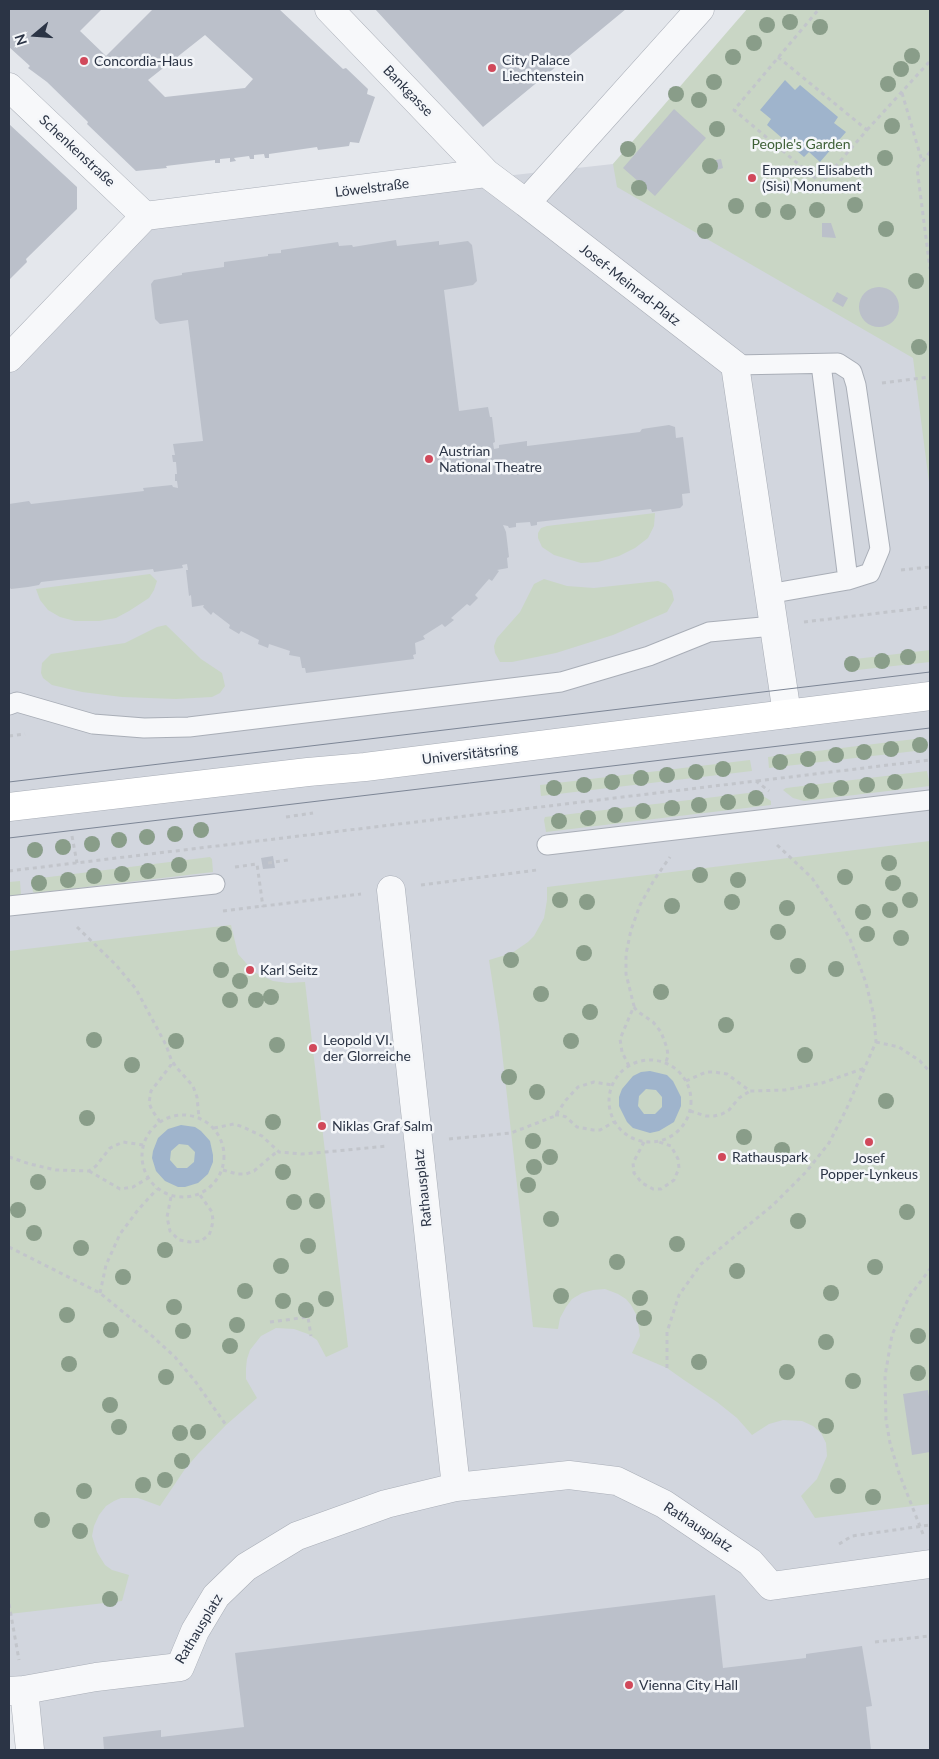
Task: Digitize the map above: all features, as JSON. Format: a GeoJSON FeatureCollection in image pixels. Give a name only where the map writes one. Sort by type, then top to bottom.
{"type":"FeatureCollection","features":[{"type":"Feature","properties":{"kind":"main road","name":"Universitätsring"},"geometry":{"type":"LineString","coordinates":[[9,807],[365,767],[930,696]]}},
{"type":"Feature","properties":{"kind":"street","name":"Bankgasse"},"geometry":{"type":"LineString","coordinates":[[329,9],[486,173]]}},
{"type":"Feature","properties":{"kind":"street"},"geometry":{"type":"LineString","coordinates":[[486,173],[526,203],[700,9]]}},
{"type":"Feature","properties":{"kind":"street","name":"Schenkenstraße"},"geometry":{"type":"LineString","coordinates":[[9,87],[145,216]]}},
{"type":"Feature","properties":{"kind":"street","name":"Löwelstraße"},"geometry":{"type":"LineString","coordinates":[[145,216],[486,173]]}},
{"type":"Feature","properties":{"kind":"street","name":"Josef-Meinrad-Platz"},"geometry":{"type":"LineString","coordinates":[[526,203],[735,365]]}},
{"type":"Feature","properties":{"kind":"street"},"geometry":{"type":"LineString","coordinates":[[9,358],[145,216]]}},
{"type":"Feature","properties":{"kind":"street"},"geometry":{"type":"LineString","coordinates":[[735,365],[787,714]]}},
{"type":"Feature","properties":{"kind":"street","name":"Rathausplatz"},"geometry":{"type":"LineString","coordinates":[[391,890],[456,1486]]}},
{"type":"Feature","properties":{"kind":"street","name":"Rathausplatz"},"geometry":{"type":"LineString","coordinates":[[16,1690],[96,1677],[180,1667],[195,1631],[216,1596],[246,1566],[297,1536],[386,1504],[456,1486],[569,1475],[617,1480],[664,1504],[750,1562],[771,1586],[930,1564]]}},
{"type":"Feature","properties":{"kind":"street"},"geometry":{"type":"LineString","coordinates":[[16,1690],[30,1750]]}},
{"type":"Feature","properties":{"kind":"lane"},"geometry":{"type":"LineString","coordinates":[[735,365],[838,363],[852,372],[856,386],[880,549],[870,573],[848,580],[768,594]]}},
{"type":"Feature","properties":{"kind":"lane"},"geometry":{"type":"LineString","coordinates":[[821,364],[848,580]]}},
{"type":"Feature","properties":{"kind":"lane"},"geometry":{"type":"LineString","coordinates":[[9,704],[17,702],[93,724],[144,728],[189,727],[561,682],[649,656],[710,632],[773,626]]}},
{"type":"Feature","properties":{"kind":"lane"},"geometry":{"type":"LineString","coordinates":[[547,845],[930,800]]}},
{"type":"Feature","properties":{"kind":"lane"},"geometry":{"type":"LineString","coordinates":[[9,906],[214,884]]}},
{"type":"Feature","properties":{"kind":"path"},"geometry":{"type":"LineString","coordinates":[[819,9],[734,110],[822,182],[930,61]]}},
{"type":"Feature","properties":{"kind":"path"},"geometry":{"type":"LineString","coordinates":[[778,57],[868,130]]}},
{"type":"Feature","properties":{"kind":"path"},"geometry":{"type":"LineString","coordinates":[[902,93],[922,162]]}},
{"type":"Feature","properties":{"kind":"path"},"geometry":{"type":"LineString","coordinates":[[930,152],[917,168],[930,269]]}},
{"type":"Feature","properties":{"kind":"path"},"geometry":{"type":"LineString","coordinates":[[856,386],[930,377]]}},
{"type":"Feature","properties":{"kind":"path"},"geometry":{"type":"LineString","coordinates":[[835,618],[930,607]]}},
{"type":"Feature","properties":{"kind":"path"},"geometry":{"type":"LineString","coordinates":[[9,871],[930,760]]}},
{"type":"Feature","properties":{"kind":"path"},"geometry":{"type":"LineString","coordinates":[[756,781],[801,816]]}},
{"type":"Feature","properties":{"kind":"path"},"geometry":{"type":"LineString","coordinates":[[286,816],[313,813]]}},
{"type":"Feature","properties":{"kind":"path"},"geometry":{"type":"LineString","coordinates":[[72,836],[77,862]]}},
{"type":"Feature","properties":{"kind":"path"},"geometry":{"type":"LineString","coordinates":[[667,1368],[667,1332],[679,1295],[701,1264],[774,1205],[806,1172],[829,1143],[866,1068],[876,1042],[874,1016],[866,983],[850,939],[812,878],[775,843]]}},
{"type":"Feature","properties":{"kind":"path"},"geometry":{"type":"LineString","coordinates":[[666,1062],[668,1056],[667,1048],[661,1032],[653,1022],[637,1011],[634,1006],[626,974],[626,954],[631,930],[640,905],[654,880],[673,853]]}},
{"type":"Feature","properties":{"kind":"path"},"geometry":{"type":"LineString","coordinates":[[268,863],[288,860]]}},
{"type":"Feature","properties":{"kind":"path"},"geometry":{"type":"LineString","coordinates":[[227,868],[257,864],[262,907]]}},
{"type":"Feature","properties":{"kind":"path"},"geometry":{"type":"LineString","coordinates":[[77,927],[116,965],[136,989],[171,1059],[193,1086],[197,1097],[199,1118]]}},
{"type":"Feature","properties":{"kind":"path"},"geometry":{"type":"LineString","coordinates":[[628,1066],[622,1052],[620,1039],[634,1006]]}},
{"type":"Feature","properties":{"kind":"path"},"geometry":{"type":"LineString","coordinates":[[876,1042],[899,1047],[920,1061],[930,1072]]}},
{"type":"Feature","properties":{"kind":"path"},"geometry":{"type":"LineString","coordinates":[[160,1122],[149,1103],[151,1091],[171,1065],[171,1059]]}},
{"type":"Feature","properties":{"kind":"path"},"geometry":{"type":"LineString","coordinates":[[644,1142],[633,1163],[634,1173],[642,1183],[653,1189],[661,1189],[674,1180],[679,1168],[678,1160],[671,1146],[658,1142],[644,1142],[627,1136],[614,1122],[609,1105],[612,1085],[621,1071],[635,1062],[650,1059],[666,1062],[677,1069],[686,1081],[692,1100],[690,1111],[683,1127],[672,1137],[658,1142]]}},
{"type":"Feature","properties":{"kind":"path"},"geometry":{"type":"LineString","coordinates":[[690,1111],[706,1116],[714,1116],[729,1110],[739,1098],[750,1091],[785,1090],[804,1087],[866,1068]]}},
{"type":"Feature","properties":{"kind":"path"},"geometry":{"type":"LineString","coordinates":[[686,1081],[699,1074],[714,1072],[727,1074],[750,1091]]}},
{"type":"Feature","properties":{"kind":"path"},"geometry":{"type":"LineString","coordinates":[[184,1114],[199,1118],[214,1128],[222,1140],[225,1155],[223,1170],[216,1183],[200,1195],[186,1198],[171,1197],[157,1189],[148,1178],[142,1159],[143,1145],[149,1132],[160,1122],[184,1114]]}},
{"type":"Feature","properties":{"kind":"path"},"geometry":{"type":"LineString","coordinates":[[555,1116],[566,1117],[577,1126],[593,1130],[607,1127],[614,1122]]}},
{"type":"Feature","properties":{"kind":"path"},"geometry":{"type":"LineString","coordinates":[[89,1171],[96,1166],[110,1148],[123,1142],[143,1145]]}},
{"type":"Feature","properties":{"kind":"path"},"geometry":{"type":"LineString","coordinates":[[223,1170],[237,1174],[246,1174],[254,1171],[279,1152]]}},
{"type":"Feature","properties":{"kind":"path"},"geometry":{"type":"LineString","coordinates":[[9,1156],[30,1164],[56,1170],[89,1171],[120,1189],[133,1187],[148,1178]]}},
{"type":"Feature","properties":{"kind":"path"},"geometry":{"type":"LineString","coordinates":[[100,1294],[106,1265],[120,1234],[157,1189]]}},
{"type":"Feature","properties":{"kind":"path"},"geometry":{"type":"LineString","coordinates":[[171,1197],[167,1217],[170,1231],[179,1240],[190,1242],[201,1241],[208,1235],[213,1221],[212,1212],[200,1195]]}},
{"type":"Feature","properties":{"kind":"path"},"geometry":{"type":"LineString","coordinates":[[9,1247],[100,1294],[175,1357],[195,1381],[226,1425]]}},
{"type":"Feature","properties":{"kind":"path"},"geometry":{"type":"LineString","coordinates":[[923,1535],[890,1443],[886,1420],[885,1376],[892,1335],[910,1297],[930,1269]]}},
{"type":"Feature","properties":{"kind":"path"},"geometry":{"type":"LineString","coordinates":[[270,1322],[308,1317],[311,1336]]}},
{"type":"Feature","properties":{"kind":"path"},"geometry":{"type":"LineString","coordinates":[[9,1604],[16,1690]]}},
{"type":"Feature","properties":{"kind":"path"},"geometry":{"type":"LineString","coordinates":[[875,1642],[930,1636]]}},
{"type":"Feature","properties":{"kind":"shaded area"},"geometry":{"type":"Polygon","coordinates":[[[750,9],[930,9],[930,1750],[33,1750],[9,1689],[9,356],[145,216],[613,164],[750,9]]]}},
{"type":"Feature","properties":{"kind":"green space","name":"People's Garden"},"geometry":{"type":"Polygon","coordinates":[[[747,9],[930,9],[930,490],[913,358],[617,187],[613,164],[747,9]]]}},
{"type":"Feature","properties":{"kind":"green space"},"geometry":{"type":"Polygon","coordinates":[[[655,513],[654,526],[648,538],[635,548],[619,556],[598,562],[581,563],[554,555],[542,547],[538,538],[541,528],[547,526],[655,513]]]}},
{"type":"Feature","properties":{"kind":"green space"},"geometry":{"type":"Polygon","coordinates":[[[150,574],[157,581],[149,598],[116,618],[99,621],[75,621],[60,617],[48,610],[40,600],[36,589],[150,574]]]}},
{"type":"Feature","properties":{"kind":"green space"},"geometry":{"type":"Polygon","coordinates":[[[544,579],[567,586],[594,588],[658,581],[666,584],[672,591],[674,600],[667,612],[613,635],[556,653],[512,662],[500,662],[495,653],[494,646],[497,638],[520,612],[534,584],[544,579]]]}},
{"type":"Feature","properties":{"kind":"green space"},"geometry":{"type":"Polygon","coordinates":[[[166,625],[201,659],[222,673],[225,686],[220,693],[212,697],[176,699],[122,697],[82,692],[52,685],[43,678],[41,673],[42,663],[51,654],[125,643],[157,627],[166,625]]]}},
{"type":"Feature","properties":{"kind":"green space"},"geometry":{"type":"Polygon","coordinates":[[[930,650],[930,662],[848,671],[847,660],[930,650]]]}},
{"type":"Feature","properties":{"kind":"green space"},"geometry":{"type":"Polygon","coordinates":[[[923,738],[924,750],[769,768],[768,757],[923,738]]]}},
{"type":"Feature","properties":{"kind":"green space"},"geometry":{"type":"Polygon","coordinates":[[[750,760],[752,771],[541,796],[540,785],[750,760]]]}},
{"type":"Feature","properties":{"kind":"green space"},"geometry":{"type":"Polygon","coordinates":[[[927,771],[930,786],[804,801],[793,798],[783,790],[786,788],[927,771]]]}},
{"type":"Feature","properties":{"kind":"green space"},"geometry":{"type":"Polygon","coordinates":[[[757,792],[771,801],[771,805],[546,832],[544,820],[545,817],[757,792]]]}},
{"type":"Feature","properties":{"kind":"green space","name":"Rathauspark"},"geometry":{"type":"Polygon","coordinates":[[[930,841],[930,1504],[815,1518],[801,1496],[817,1479],[827,1456],[826,1443],[821,1433],[813,1426],[802,1421],[783,1420],[769,1424],[752,1435],[737,1418],[717,1402],[667,1368],[632,1353],[640,1336],[637,1316],[626,1299],[605,1289],[582,1293],[572,1299],[566,1307],[560,1318],[558,1329],[533,1327],[499,1025],[489,960],[512,953],[534,936],[544,918],[547,887],[930,841]]]}},
{"type":"Feature","properties":{"kind":"green space"},"geometry":{"type":"Polygon","coordinates":[[[210,857],[212,859],[213,872],[35,893],[33,892],[31,881],[33,879],[210,857]]]}},
{"type":"Feature","properties":{"kind":"green space"},"geometry":{"type":"Polygon","coordinates":[[[20,881],[21,895],[9,896],[9,882],[20,881]]]}},
{"type":"Feature","properties":{"kind":"green space"},"geometry":{"type":"Polygon","coordinates":[[[231,925],[238,954],[254,972],[273,981],[288,983],[305,982],[348,1347],[326,1357],[317,1340],[308,1334],[294,1329],[276,1328],[261,1336],[250,1350],[246,1368],[246,1379],[257,1398],[226,1425],[198,1454],[185,1469],[160,1506],[138,1498],[121,1498],[106,1506],[99,1515],[92,1536],[97,1552],[105,1565],[112,1570],[129,1575],[122,1601],[9,1614],[9,951],[231,925]]]}},
{"type":"Feature","properties":{"kind":"water"},"geometry":{"type":"Polygon","coordinates":[[[785,80],[795,90],[800,85],[838,117],[834,123],[846,132],[820,162],[809,152],[804,157],[767,125],[771,119],[760,110],[785,80]]]}},
{"type":"Feature","properties":{"kind":"water"},"geometry":{"type":"Polygon","coordinates":[[[650,1071],[667,1075],[673,1081],[681,1097],[681,1106],[674,1122],[659,1131],[650,1133],[633,1128],[627,1122],[619,1106],[619,1097],[622,1089],[633,1076],[641,1072],[650,1071]],[[646,1089],[639,1096],[638,1106],[644,1114],[655,1114],[662,1107],[662,1097],[656,1090],[646,1089]]]}},
{"type":"Feature","properties":{"kind":"water"},"geometry":{"type":"Polygon","coordinates":[[[181,1125],[195,1127],[210,1141],[213,1162],[208,1174],[198,1183],[178,1187],[165,1181],[156,1171],[152,1158],[153,1151],[158,1138],[168,1129],[181,1125]],[[179,1144],[171,1151],[170,1160],[177,1168],[187,1168],[194,1162],[195,1152],[188,1145],[179,1144]]]}},
{"type":"Feature","properties":{"kind":"building"},"geometry":{"type":"Polygon","coordinates":[[[9,9],[102,9],[80,31],[106,56],[153,9],[279,9],[343,69],[346,68],[368,89],[367,94],[375,97],[359,143],[350,142],[349,146],[318,150],[317,147],[269,154],[269,158],[265,158],[264,154],[254,155],[254,159],[250,159],[249,156],[234,158],[236,161],[230,162],[230,158],[220,159],[220,163],[215,163],[215,160],[136,171],[47,82],[28,68],[30,66],[9,47],[9,9]],[[205,35],[148,80],[165,97],[245,88],[253,79],[205,35]]]}},
{"type":"Feature","properties":{"kind":"building","name":"City Palace Liechtenstein"},"geometry":{"type":"Polygon","coordinates":[[[375,9],[626,9],[483,127],[375,9]]]}},
{"type":"Feature","properties":{"kind":"building"},"geometry":{"type":"Polygon","coordinates":[[[674,109],[706,138],[655,196],[623,168],[674,109]]]}},
{"type":"Feature","properties":{"kind":"building"},"geometry":{"type":"Polygon","coordinates":[[[9,124],[77,187],[77,209],[26,259],[27,262],[9,280],[9,124]]]}},
{"type":"Feature","properties":{"kind":"building"},"geometry":{"type":"Polygon","coordinates":[[[721,159],[723,168],[714,171],[711,161],[721,159]]]}},
{"type":"Feature","properties":{"kind":"building"},"geometry":{"type":"Polygon","coordinates":[[[822,223],[831,223],[836,238],[822,237],[822,223]]]}},
{"type":"Feature","properties":{"kind":"building","name":"Austrian National Theatre"},"geometry":{"type":"Polygon","coordinates":[[[396,240],[397,246],[439,241],[439,245],[468,241],[472,245],[477,281],[473,285],[444,290],[459,411],[488,407],[490,417],[492,417],[494,449],[499,448],[499,445],[527,441],[527,446],[640,432],[642,429],[669,425],[675,427],[676,438],[683,437],[690,493],[682,494],[683,505],[680,508],[652,512],[651,509],[537,522],[537,525],[531,526],[530,522],[516,523],[516,527],[509,528],[503,525],[506,532],[509,557],[507,558],[508,568],[497,570],[499,571],[492,581],[489,579],[475,595],[478,598],[470,606],[467,604],[451,618],[454,620],[445,627],[442,624],[423,636],[425,639],[415,643],[416,654],[413,655],[414,659],[306,673],[305,668],[302,668],[300,657],[289,655],[290,651],[269,644],[268,648],[258,644],[259,640],[241,631],[239,634],[229,628],[230,625],[213,612],[211,615],[203,607],[204,605],[192,607],[191,595],[189,596],[187,564],[182,565],[183,568],[154,572],[153,569],[41,582],[39,585],[28,587],[11,589],[9,587],[9,504],[29,501],[31,504],[144,491],[143,488],[172,485],[178,488],[177,481],[175,481],[175,474],[177,474],[176,462],[173,462],[172,455],[175,455],[173,444],[203,441],[188,320],[160,324],[155,319],[151,284],[154,280],[182,275],[182,273],[224,267],[224,262],[268,256],[268,254],[281,253],[281,250],[338,242],[339,246],[352,245],[353,247],[396,240]]]}},
{"type":"Feature","properties":{"kind":"building"},"geometry":{"type":"Polygon","coordinates":[[[879,287],[893,293],[899,307],[893,321],[879,327],[865,321],[859,307],[865,293],[879,287]]]}},
{"type":"Feature","properties":{"kind":"building"},"geometry":{"type":"Polygon","coordinates":[[[837,292],[848,298],[843,307],[832,301],[837,292]]]}},
{"type":"Feature","properties":{"kind":"building"},"geometry":{"type":"Polygon","coordinates":[[[273,856],[275,868],[263,869],[261,858],[273,856]]]}},
{"type":"Feature","properties":{"kind":"building"},"geometry":{"type":"Polygon","coordinates":[[[928,1390],[930,1404],[930,1452],[912,1455],[903,1394],[928,1390]]]}},
{"type":"Feature","properties":{"kind":"building","name":"Vienna City Hall"},"geometry":{"type":"Polygon","coordinates":[[[715,1595],[723,1668],[806,1658],[806,1654],[862,1646],[872,1706],[866,1707],[871,1750],[104,1750],[103,1737],[161,1730],[161,1737],[244,1727],[235,1653],[715,1595]]]}},
{"type":"Feature","properties":{"kind":"tram line"},"geometry":{"type":"LineString","coordinates":[[9,782],[930,672]]}},
{"type":"Feature","properties":{"kind":"tram line"},"geometry":{"type":"LineString","coordinates":[[9,838],[930,728]]}},
{"type":"Feature","properties":{"kind":"place","name":"Concordia-Haus"},"geometry":{"type":"Point","coordinates":[84,61]}},
{"type":"Feature","properties":{"kind":"place","name":"City Palace Liechtenstein"},"geometry":{"type":"Point","coordinates":[492,68]}},
{"type":"Feature","properties":{"kind":"place","name":"Empress Elisabeth (Sisi) Monument"},"geometry":{"type":"Point","coordinates":[752,178]}},
{"type":"Feature","properties":{"kind":"place","name":"Austrian National Theatre"},"geometry":{"type":"Point","coordinates":[429,459]}},
{"type":"Feature","properties":{"kind":"place","name":"Karl Seitz"},"geometry":{"type":"Point","coordinates":[250,970]}},
{"type":"Feature","properties":{"kind":"place","name":"Leopold VI. der Glorreiche"},"geometry":{"type":"Point","coordinates":[313,1048]}},
{"type":"Feature","properties":{"kind":"place","name":"Niklas Graf Salm"},"geometry":{"type":"Point","coordinates":[322,1126]}},
{"type":"Feature","properties":{"kind":"place","name":"Josef Popper-Lynkeus"},"geometry":{"type":"Point","coordinates":[869,1142]}},
{"type":"Feature","properties":{"kind":"place","name":"Rathauspark"},"geometry":{"type":"Point","coordinates":[722,1157]}},
{"type":"Feature","properties":{"kind":"place","name":"Vienna City Hall"},"geometry":{"type":"Point","coordinates":[629,1685]}}]}
